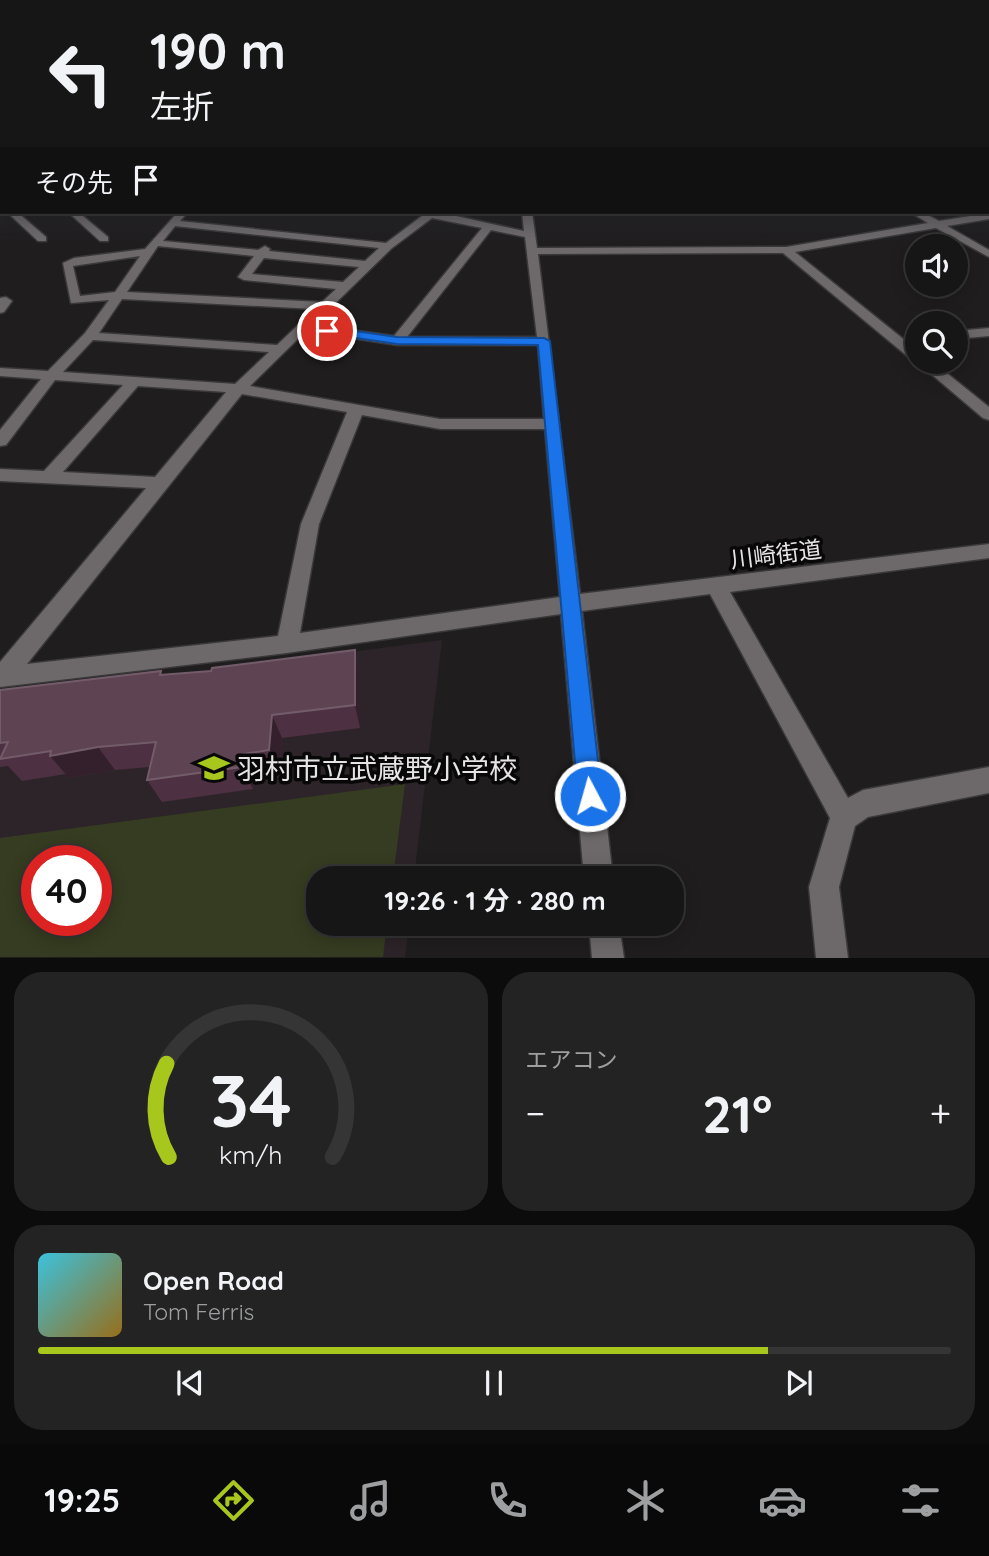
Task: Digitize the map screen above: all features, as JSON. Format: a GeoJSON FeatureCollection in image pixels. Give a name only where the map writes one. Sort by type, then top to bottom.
{"type":"FeatureCollection","features":[{"type":"Feature","properties":{"kind":"street"},"geometry":{"type":"LineString","coordinates":[[14,214],[42,239]]}},
{"type":"Feature","properties":{"kind":"street"},"geometry":{"type":"LineString","coordinates":[[76,214],[104,239]]}},
{"type":"Feature","properties":{"kind":"street"},"geometry":{"type":"LineString","coordinates":[[0,441],[51,376],[90,336],[152,248],[181,214]]}},
{"type":"Feature","properties":{"kind":"street"},"geometry":{"type":"LineString","coordinates":[[1,677],[231,396],[388,246],[432,214]]}},
{"type":"Feature","properties":{"kind":"street"},"geometry":{"type":"LineString","coordinates":[[437,214],[488,227],[530,243],[786,250],[989,216]]}},
{"type":"Feature","properties":{"kind":"street"},"geometry":{"type":"LineString","coordinates":[[527,214],[544,341],[598,866]]}},
{"type":"Feature","properties":{"kind":"street"},"geometry":{"type":"LineString","coordinates":[[918,214],[989,254]]}},
{"type":"Feature","properties":{"kind":"street"},"geometry":{"type":"LineString","coordinates":[[172,223],[388,246]]}},
{"type":"Feature","properties":{"kind":"street"},"geometry":{"type":"LineString","coordinates":[[397,341],[488,227]]}},
{"type":"Feature","properties":{"kind":"street"},"geometry":{"type":"LineString","coordinates":[[276,234],[244,277],[345,286]]}},
{"type":"Feature","properties":{"kind":"street"},"geometry":{"type":"LineString","coordinates":[[324,306],[119,295],[75,300],[67,265],[74,261],[152,248],[368,265]]}},
{"type":"Feature","properties":{"kind":"street"},"geometry":{"type":"LineString","coordinates":[[786,250],[905,347]]}},
{"type":"Feature","properties":{"kind":"street"},"geometry":{"type":"LineString","coordinates":[[0,302],[6,302],[0,309]]}},
{"type":"Feature","properties":{"kind":"street"},"geometry":{"type":"LineString","coordinates":[[303,327],[397,341],[544,341]]}},
{"type":"Feature","properties":{"kind":"street"},"geometry":{"type":"LineString","coordinates":[[968,335],[987,334]]}},
{"type":"Feature","properties":{"kind":"street"},"geometry":{"type":"LineString","coordinates":[[90,336],[282,349]]}},
{"type":"Feature","properties":{"kind":"street"},"geometry":{"type":"LineString","coordinates":[[898,341],[905,340]]}},
{"type":"Feature","properties":{"kind":"street"},"geometry":{"type":"LineString","coordinates":[[0,372],[241,388],[356,411],[440,424],[552,424]]}},
{"type":"Feature","properties":{"kind":"street"},"geometry":{"type":"LineString","coordinates":[[939,374],[989,415]]}},
{"type":"Feature","properties":{"kind":"street"},"geometry":{"type":"LineString","coordinates":[[48,478],[135,380]]}},
{"type":"Feature","properties":{"kind":"street"},"geometry":{"type":"LineString","coordinates":[[287,644],[310,524],[356,411]]}},
{"type":"Feature","properties":{"kind":"street"},"geometry":{"type":"LineString","coordinates":[[0,475],[162,483]]}},
{"type":"Feature","properties":{"kind":"street","name":"川崎街道"},"geometry":{"type":"LineString","coordinates":[[1,677],[287,644],[569,604],[985,556]]}},
{"type":"Feature","properties":{"kind":"street"},"geometry":{"type":"LineString","coordinates":[[716,586],[844,817]]}},
{"type":"Feature","properties":{"kind":"street"},"geometry":{"type":"LineString","coordinates":[[832,957],[824,887],[844,817],[863,804],[989,780]]}},
{"type":"Feature","properties":{"kind":"street"},"geometry":{"type":"LineString","coordinates":[[605,936],[608,957]]}},
{"type":"Feature","properties":{"kind":"shaded area","name":"羽村市立武蔵野小学校"},"geometry":{"type":"Polygon","coordinates":[[[442,640],[415,866],[306,866],[306,936],[408,936],[405,957],[0,957],[0,698],[442,640]]]}},
{"type":"Feature","properties":{"kind":"green space"},"geometry":{"type":"Polygon","coordinates":[[[405,784],[395,866],[306,866],[306,936],[386,936],[383,957],[0,957],[0,838],[405,784]]]}},
{"type":"Feature","properties":{"kind":"building"},"geometry":{"type":"Polygon","coordinates":[[[355,650],[355,705],[272,715],[269,750],[244,754],[241,767],[147,780],[156,742],[98,747],[50,756],[51,751],[0,759],[8,742],[0,743],[0,690],[161,671],[160,675],[211,671],[212,668],[355,650]]]}},
{"type":"Feature","properties":{"kind":"place","name":"羽村市立武蔵野小学校"},"geometry":{"type":"Point","coordinates":[214,768]}},
{"type":"Feature","properties":{"kind":"route"},"geometry":{"type":"LineString","coordinates":[[327,331],[397,341],[544,341],[590,796]]}}]}
